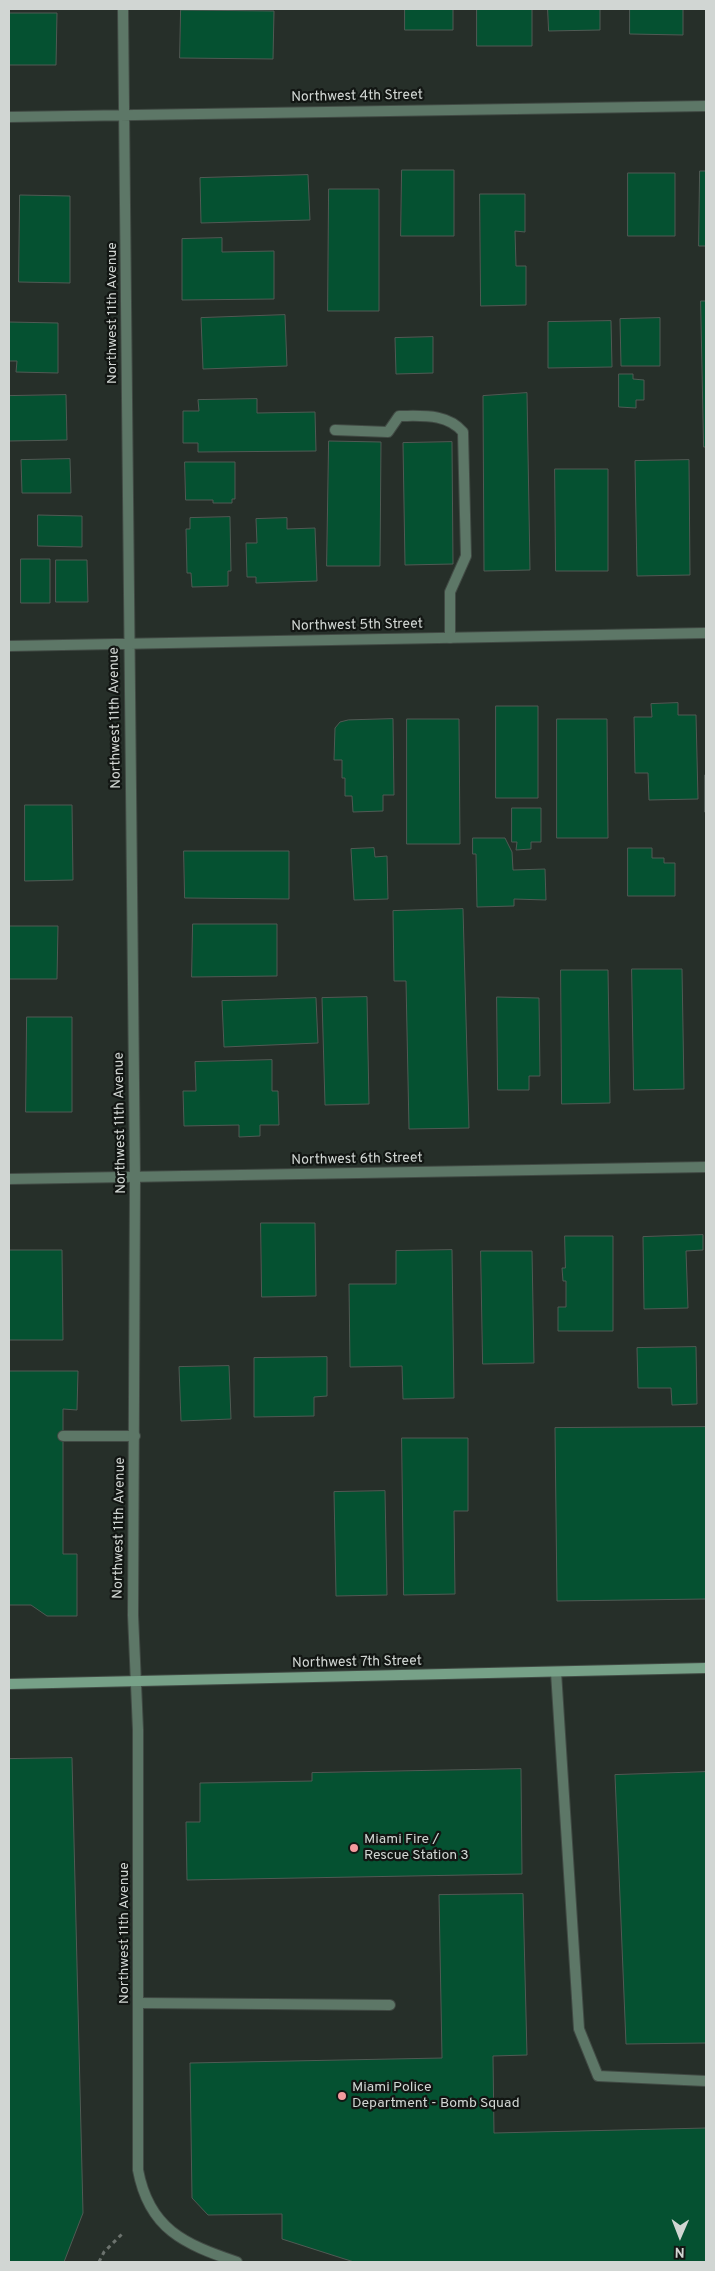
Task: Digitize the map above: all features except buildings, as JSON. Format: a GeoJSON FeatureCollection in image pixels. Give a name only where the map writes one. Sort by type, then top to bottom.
{"type":"FeatureCollection","features":[{"type":"Feature","properties":{"kind":"main road","name":"Northwest 7th Street"},"geometry":{"type":"LineString","coordinates":[[9,1684],[706,1668]]}},
{"type":"Feature","properties":{"kind":"street","name":"Northwest 11th Avenue"},"geometry":{"type":"LineString","coordinates":[[123,9],[135,1178],[133,1623],[136,1681],[139,2003],[138,2170],[142,2190],[152,2212],[167,2229],[192,2244],[237,2262]]}},
{"type":"Feature","properties":{"kind":"street","name":"Northwest 4th Street"},"geometry":{"type":"LineString","coordinates":[[9,117],[706,106]]}},
{"type":"Feature","properties":{"kind":"street"},"geometry":{"type":"LineString","coordinates":[[335,430],[388,432],[399,416],[427,415],[454,422],[463,432],[466,556],[450,592],[450,638]]}},
{"type":"Feature","properties":{"kind":"street","name":"Northwest 5th Street"},"geometry":{"type":"LineString","coordinates":[[9,646],[706,633]]}},
{"type":"Feature","properties":{"kind":"street","name":"Northwest 6th Street"},"geometry":{"type":"LineString","coordinates":[[9,1180],[706,1167]]}},
{"type":"Feature","properties":{"kind":"street"},"geometry":{"type":"LineString","coordinates":[[63,1436],[135,1436]]}},
{"type":"Feature","properties":{"kind":"street"},"geometry":{"type":"LineString","coordinates":[[556,1672],[579,2029],[598,2076],[706,2081]]}},
{"type":"Feature","properties":{"kind":"street"},"geometry":{"type":"LineString","coordinates":[[139,2003],[390,2005]]}},
{"type":"Feature","properties":{"kind":"path"},"geometry":{"type":"LineString","coordinates":[[99,2262],[104,2252],[122,2234]]}},
{"type":"Feature","properties":{"kind":"place","name":"Miami Fire / Rescue Station 3"},"geometry":{"type":"Point","coordinates":[354,1848]}},
{"type":"Feature","properties":{"kind":"place","name":"Miami Police Department - Bomb Squad"},"geometry":{"type":"Point","coordinates":[342,2096]}}]}
